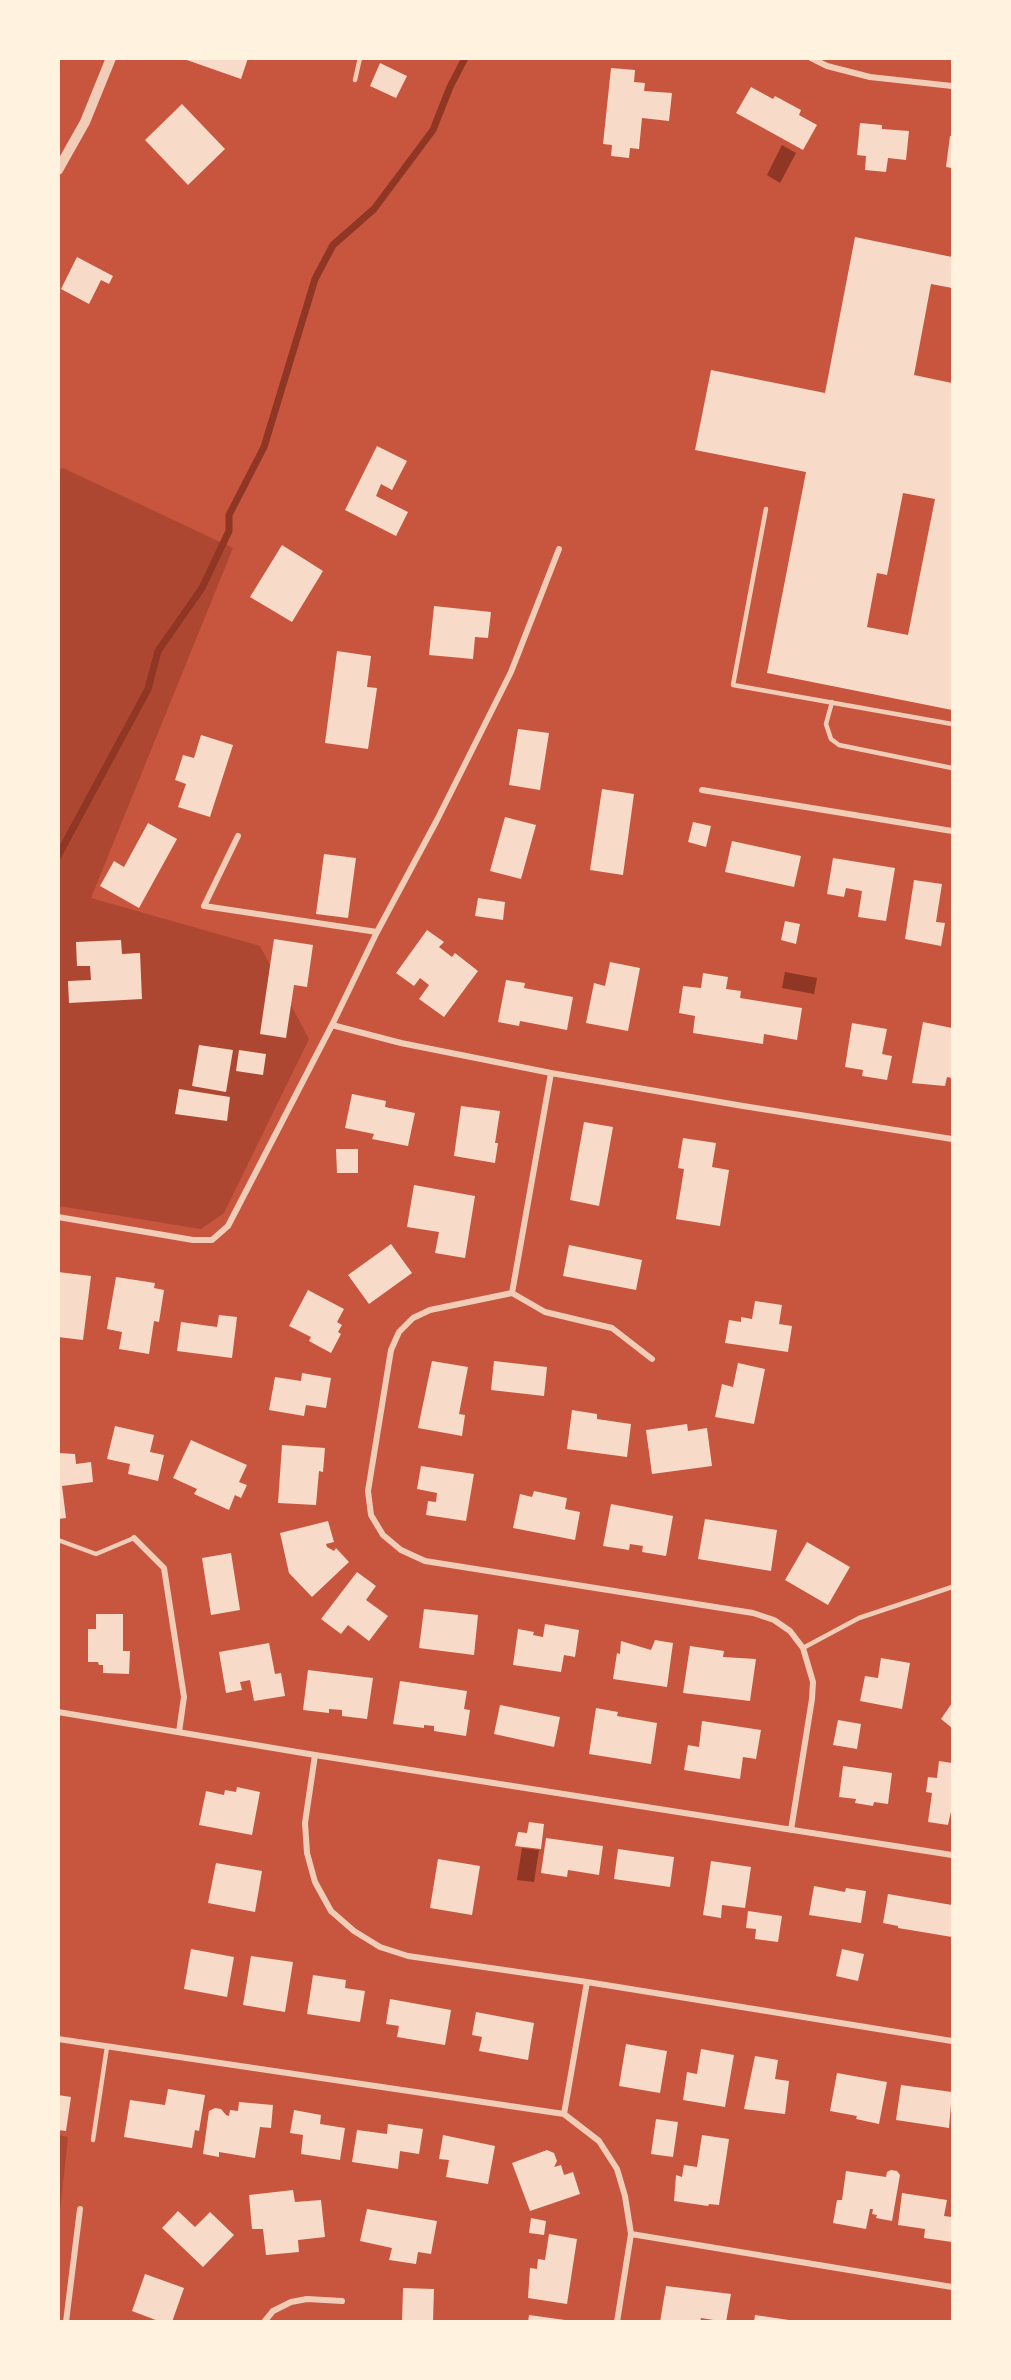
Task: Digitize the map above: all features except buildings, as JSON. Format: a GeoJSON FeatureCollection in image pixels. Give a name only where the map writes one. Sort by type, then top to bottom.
{"type":"FeatureCollection","features":[{"type":"Feature","properties":{"kind":"street"},"geometry":{"type":"LineString","coordinates":[[58,170],[85,122],[111,58]]}},
{"type":"Feature","properties":{"kind":"street"},"geometry":{"type":"LineString","coordinates":[[812,58],[827,66],[870,77],[952,86]]}},
{"type":"Feature","properties":{"kind":"street"},"geometry":{"type":"LineString","coordinates":[[58,1217],[193,1240],[212,1240],[228,1226],[511,672],[559,549]]}},
{"type":"Feature","properties":{"kind":"street"},"geometry":{"type":"LineString","coordinates":[[702,790],[952,831]]}},
{"type":"Feature","properties":{"kind":"street"},"geometry":{"type":"LineString","coordinates":[[238,836],[204,906],[377,932]]}},
{"type":"Feature","properties":{"kind":"street"},"geometry":{"type":"LineString","coordinates":[[332,1025],[401,1043],[551,1073],[952,1139]]}},
{"type":"Feature","properties":{"kind":"street"},"geometry":{"type":"LineString","coordinates":[[512,1293],[551,1073]]}},
{"type":"Feature","properties":{"kind":"street"},"geometry":{"type":"LineString","coordinates":[[652,1359],[612,1329],[545,1312],[512,1293],[430,1310],[413,1318],[399,1332],[391,1350],[368,1491],[371,1515],[383,1535],[401,1550],[425,1561],[753,1613],[774,1620],[790,1631],[803,1648],[812,1676],[812,1699],[791,1830]]}},
{"type":"Feature","properties":{"kind":"street"},"geometry":{"type":"LineString","coordinates":[[134,1538],[164,1568],[184,1697],[179,1732]]}},
{"type":"Feature","properties":{"kind":"street"},"geometry":{"type":"LineString","coordinates":[[58,1712],[315,1755],[952,1854]]}},
{"type":"Feature","properties":{"kind":"street"},"geometry":{"type":"LineString","coordinates":[[315,1755],[305,1822],[307,1853],[315,1882],[331,1911],[354,1931],[380,1947],[408,1956],[587,1982],[952,2041]]}},
{"type":"Feature","properties":{"kind":"street"},"geometry":{"type":"LineString","coordinates":[[564,2114],[587,1982]]}},
{"type":"Feature","properties":{"kind":"street"},"geometry":{"type":"LineString","coordinates":[[58,2039],[564,2114],[600,2141],[617,2169],[625,2196],[631,2234],[617,2322]]}},
{"type":"Feature","properties":{"kind":"street"},"geometry":{"type":"LineString","coordinates":[[66,2322],[80,2210]]}},
{"type":"Feature","properties":{"kind":"street"},"geometry":{"type":"LineString","coordinates":[[631,2234],[952,2287]]}},
{"type":"Feature","properties":{"kind":"street"},"geometry":{"type":"LineString","coordinates":[[264,2322],[273,2311],[291,2302],[342,2301]]}},
{"type":"Feature","properties":{"kind":"lane"},"geometry":{"type":"LineString","coordinates":[[355,80],[360,58]]}},
{"type":"Feature","properties":{"kind":"lane"},"geometry":{"type":"LineString","coordinates":[[766,509],[733,685],[952,724]]}},
{"type":"Feature","properties":{"kind":"lane"},"geometry":{"type":"LineString","coordinates":[[832,702],[826,724],[831,739],[839,746],[952,768]]}},
{"type":"Feature","properties":{"kind":"lane"},"geometry":{"type":"LineString","coordinates":[[58,1540],[96,1554],[134,1538]]}},
{"type":"Feature","properties":{"kind":"lane"},"geometry":{"type":"LineString","coordinates":[[803,1648],[859,1618],[952,1587]]}},
{"type":"Feature","properties":{"kind":"lane"},"geometry":{"type":"LineString","coordinates":[[93,2140],[107,2047]]}},
{"type":"Feature","properties":{"kind":"shaded area"},"geometry":{"type":"Polygon","coordinates":[[[782,145],[796,153],[780,183],[767,175],[782,145]]]}},
{"type":"Feature","properties":{"kind":"shaded area"},"geometry":{"type":"Polygon","coordinates":[[[63,468],[233,548],[91,898],[260,946],[309,1039],[224,1213],[201,1229],[59,1206],[58,470],[63,468]]]}},
{"type":"Feature","properties":{"kind":"shaded area"},"geometry":{"type":"Polygon","coordinates":[[[785,972],[817,978],[814,994],[782,988],[785,972]]]}},
{"type":"Feature","properties":{"kind":"shaded area"},"geometry":{"type":"Polygon","coordinates":[[[522,1848],[539,1850],[534,1882],[517,1880],[522,1848]]]}},
{"type":"Feature","properties":{"kind":"shaded area"},"geometry":{"type":"Polygon","coordinates":[[[58,2135],[68,2137],[59,2220],[58,2135]]]}},
{"type":"Feature","properties":{"kind":"waterway"},"geometry":{"type":"LineString","coordinates":[[58,856],[148,689],[158,651],[202,588],[229,531],[229,515],[264,447],[315,279],[333,245],[374,209],[433,130],[450,87],[465,58]]}}]}
